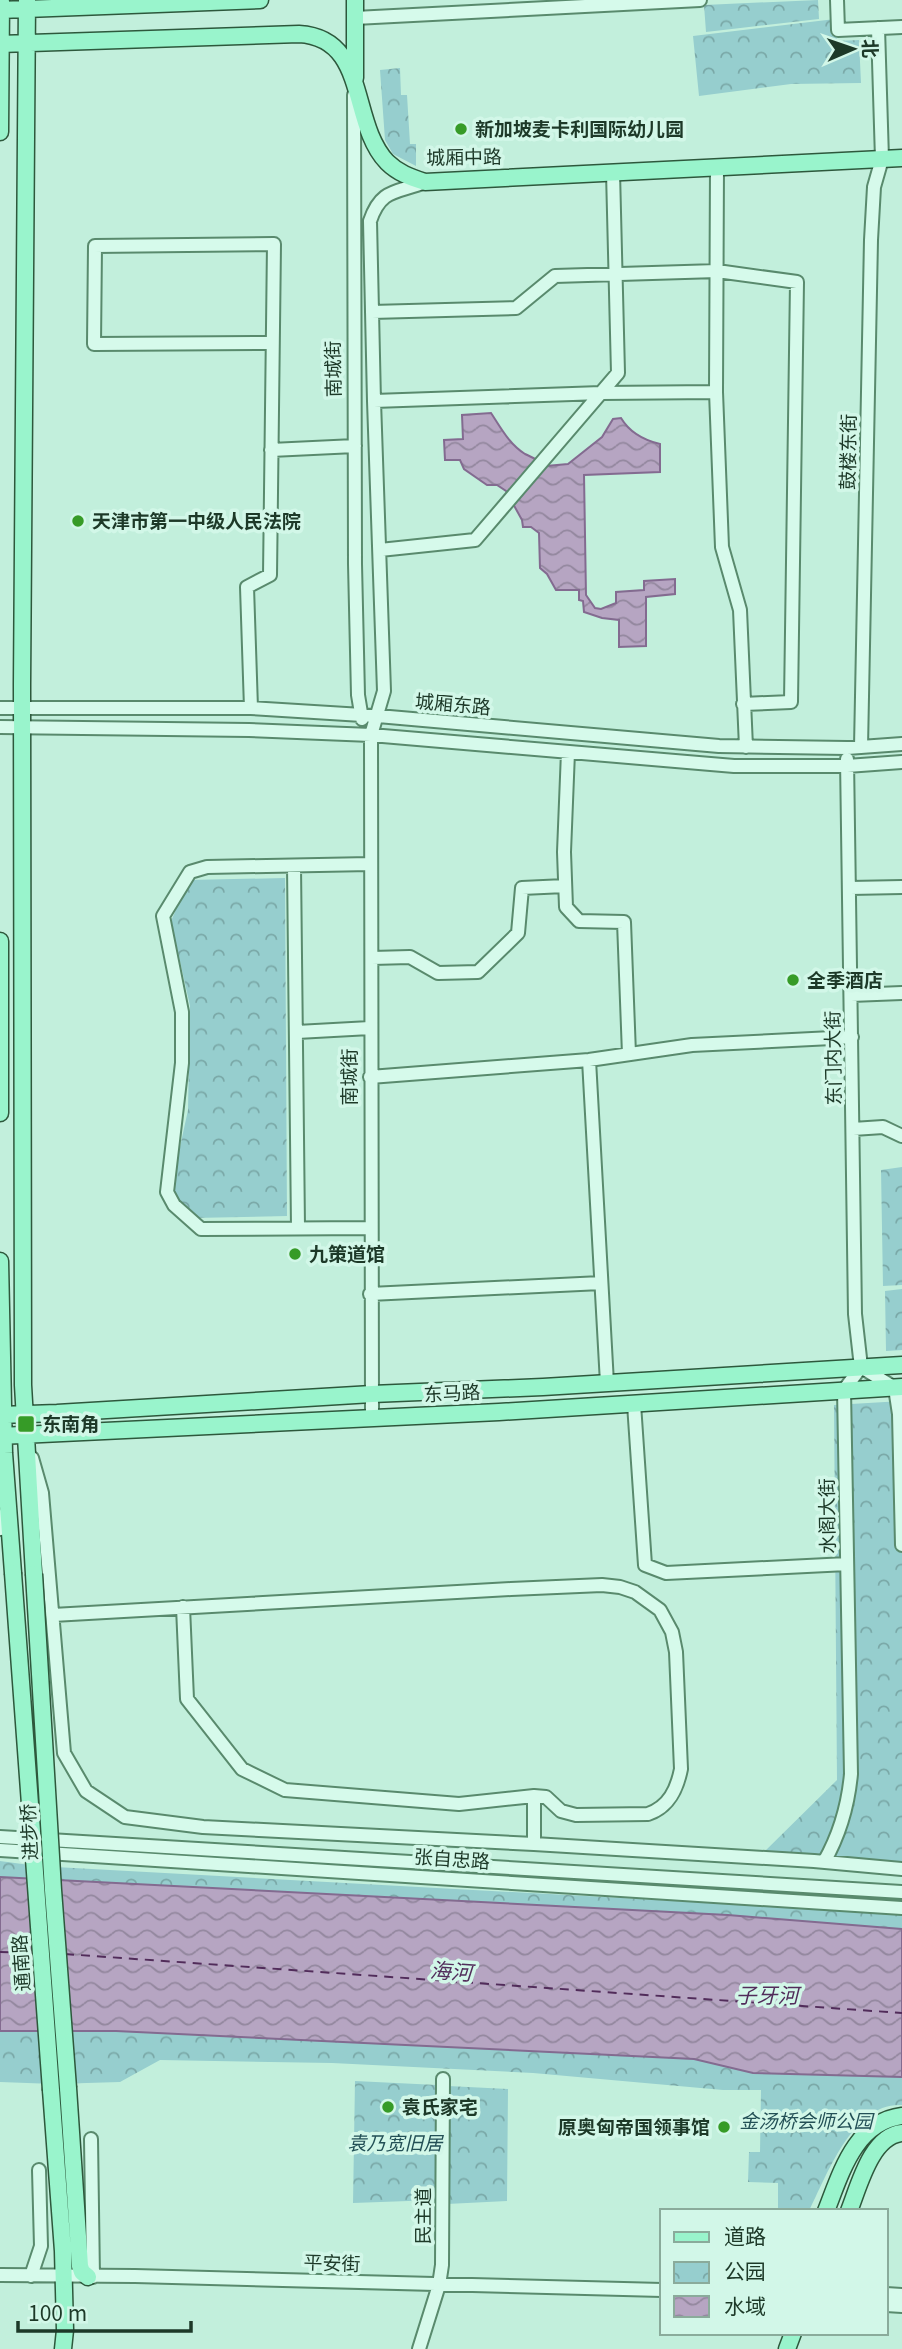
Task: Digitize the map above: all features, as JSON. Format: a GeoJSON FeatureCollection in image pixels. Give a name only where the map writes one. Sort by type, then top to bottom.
{"type":"FeatureCollection","features":[{"type":"Feature","properties":{"kind":"main road"},"geometry":{"type":"LineString","coordinates":[[0,131],[1,0]]}},
{"type":"Feature","properties":{"kind":"main road"},"geometry":{"type":"LineString","coordinates":[[0,10],[27,5],[260,0]]}},
{"type":"Feature","properties":{"kind":"main road","name":"南城街"},"geometry":{"type":"LineString","coordinates":[[355,0],[355,82]]}},
{"type":"Feature","properties":{"kind":"main road"},"geometry":{"type":"LineString","coordinates":[[25,1434],[22,708],[27,5]]}},
{"type":"Feature","properties":{"kind":"main road","name":"城厢中路"},"geometry":{"type":"LineString","coordinates":[[0,44],[310,35],[329,42],[337,49],[355,82],[366,126],[376,148],[401,174],[425,182],[902,158]]}},
{"type":"Feature","properties":{"kind":"main road"},"geometry":{"type":"LineString","coordinates":[[0,942],[0,1113]]}},
{"type":"Feature","properties":{"kind":"main road","name":"通南路"},"geometry":{"type":"LineString","coordinates":[[0,1261],[2,1445],[64,2277],[63,2349]]}},
{"type":"Feature","properties":{"kind":"main road","name":"东马路"},"geometry":{"type":"LineString","coordinates":[[2,1415],[902,1365]]}},
{"type":"Feature","properties":{"kind":"main road","name":"东马路"},"geometry":{"type":"LineString","coordinates":[[2,1445],[25,1434],[634,1404],[899,1387]]}},
{"type":"Feature","properties":{"kind":"main road","name":"进步桥"},"geometry":{"type":"LineString","coordinates":[[25,1434],[80,2266],[82,2272],[90,2277]]}},
{"type":"Feature","properties":{"kind":"main road"},"geometry":{"type":"LineString","coordinates":[[827,2209],[849,2156],[860,2138],[875,2124],[891,2117],[902,2116]]}},
{"type":"Feature","properties":{"kind":"main road"},"geometry":{"type":"LineString","coordinates":[[850,2209],[874,2152],[884,2139],[902,2133]]}},
{"type":"Feature","properties":{"kind":"street"},"geometry":{"type":"LineString","coordinates":[[355,18],[700,0]]}},
{"type":"Feature","properties":{"kind":"street"},"geometry":{"type":"LineString","coordinates":[[837,0],[838,30],[902,27]]}},
{"type":"Feature","properties":{"kind":"street","name":"鼓楼东街"},"geometry":{"type":"LineString","coordinates":[[861,747],[871,240],[874,187],[882,159],[878,28]]}},
{"type":"Feature","properties":{"kind":"street","name":"南城街"},"geometry":{"type":"LineString","coordinates":[[355,82],[355,564],[360,714],[370,735]]}},
{"type":"Feature","properties":{"kind":"street"},"geometry":{"type":"LineString","coordinates":[[717,167],[716,391],[722,547],[740,610],[746,747]]}},
{"type":"Feature","properties":{"kind":"street"},"geometry":{"type":"LineString","coordinates":[[380,550],[475,541],[618,373],[613,172]]}},
{"type":"Feature","properties":{"kind":"street","name":"南城街"},"geometry":{"type":"LineString","coordinates":[[372,1418],[370,735],[384,691],[370,221],[374,210],[387,193],[425,182]]}},
{"type":"Feature","properties":{"kind":"street"},"geometry":{"type":"LineString","coordinates":[[251,708],[247,587],[270,575],[274,244],[95,246],[94,344],[272,344]]}},
{"type":"Feature","properties":{"kind":"street"},"geometry":{"type":"LineString","coordinates":[[372,312],[516,309],[555,276],[717,271],[797,282],[791,702],[743,704]]}},
{"type":"Feature","properties":{"kind":"street"},"geometry":{"type":"LineString","coordinates":[[374,401],[716,391]]}},
{"type":"Feature","properties":{"kind":"street"},"geometry":{"type":"LineString","coordinates":[[271,450],[355,446]]}},
{"type":"Feature","properties":{"kind":"street","name":"城厢东路"},"geometry":{"type":"LineString","coordinates":[[0,708],[251,708],[360,714],[746,747],[847,748],[902,744]]}},
{"type":"Feature","properties":{"kind":"street","name":"城厢东路"},"geometry":{"type":"LineString","coordinates":[[0,727],[248,730],[370,735],[734,766],[847,766],[902,762]]}},
{"type":"Feature","properties":{"kind":"street","name":"东门内大街"},"geometry":{"type":"LineString","coordinates":[[847,748],[855,1314],[861,1367]]}},
{"type":"Feature","properties":{"kind":"street"},"geometry":{"type":"LineString","coordinates":[[568,752],[564,852],[566,907],[579,921],[624,922],[629,1054]]}},
{"type":"Feature","properties":{"kind":"street"},"geometry":{"type":"LineString","coordinates":[[370,863],[207,867],[190,872],[163,916],[182,1012],[182,1063],[167,1192],[174,1205],[201,1228],[370,1228]]}},
{"type":"Feature","properties":{"kind":"street"},"geometry":{"type":"LineString","coordinates":[[294,866],[298,1227]]}},
{"type":"Feature","properties":{"kind":"street"},"geometry":{"type":"LineString","coordinates":[[372,958],[410,957],[438,973],[478,972],[518,933],[523,888],[565,886]]}},
{"type":"Feature","properties":{"kind":"street"},"geometry":{"type":"LineString","coordinates":[[850,888],[902,887]]}},
{"type":"Feature","properties":{"kind":"street"},"geometry":{"type":"LineString","coordinates":[[851,995],[902,993]]}},
{"type":"Feature","properties":{"kind":"street"},"geometry":{"type":"LineString","coordinates":[[297,1032],[370,1028]]}},
{"type":"Feature","properties":{"kind":"street"},"geometry":{"type":"LineString","coordinates":[[370,1077],[589,1060],[692,1045],[852,1037]]}},
{"type":"Feature","properties":{"kind":"street"},"geometry":{"type":"LineString","coordinates":[[589,1060],[607,1383]]}},
{"type":"Feature","properties":{"kind":"street"},"geometry":{"type":"LineString","coordinates":[[853,1129],[883,1127],[902,1136]]}},
{"type":"Feature","properties":{"kind":"street"},"geometry":{"type":"LineString","coordinates":[[370,1294],[601,1283]]}},
{"type":"Feature","properties":{"kind":"street"},"geometry":{"type":"LineString","coordinates":[[844,1390],[861,1367],[899,1387],[902,1545]]}},
{"type":"Feature","properties":{"kind":"street","name":"水阁大街"},"geometry":{"type":"LineString","coordinates":[[824,1862],[835,1844],[843,1821],[851,1774],[844,1390]]}},
{"type":"Feature","properties":{"kind":"street"},"geometry":{"type":"LineString","coordinates":[[634,1404],[645,1565],[666,1573],[847,1564]]}},
{"type":"Feature","properties":{"kind":"street"},"geometry":{"type":"LineString","coordinates":[[25,1434],[42,1493],[64,1752],[86,1791],[125,1817],[203,1827],[534,1844],[902,1869]]}},
{"type":"Feature","properties":{"kind":"street"},"geometry":{"type":"LineString","coordinates":[[0,1529],[7,1509]]}},
{"type":"Feature","properties":{"kind":"street"},"geometry":{"type":"LineString","coordinates":[[53,1615],[183,1607],[602,1585],[621,1587],[635,1592],[660,1611],[672,1632],[681,1769],[678,1785],[659,1811],[648,1814],[576,1815],[561,1811],[546,1797],[459,1804],[285,1790],[242,1769],[187,1699],[183,1607]]}},
{"type":"Feature","properties":{"kind":"street"},"geometry":{"type":"LineString","coordinates":[[534,1796],[534,1844]]}},
{"type":"Feature","properties":{"kind":"street","name":"张自忠路"},"geometry":{"type":"LineString","coordinates":[[0,1837],[902,1892]]}},
{"type":"Feature","properties":{"kind":"street","name":"张自忠路"},"geometry":{"type":"LineString","coordinates":[[0,1850],[902,1908]]}},
{"type":"Feature","properties":{"kind":"street","name":"民主道"},"geometry":{"type":"LineString","coordinates":[[419,2349],[439,2285],[442,2265],[443,2079]]}},
{"type":"Feature","properties":{"kind":"street"},"geometry":{"type":"LineString","coordinates":[[90,2277],[91,2138]]}},
{"type":"Feature","properties":{"kind":"street"},"geometry":{"type":"LineString","coordinates":[[31,2276],[41,2246],[39,2170]]}},
{"type":"Feature","properties":{"kind":"street","name":"平安街"},"geometry":{"type":"LineString","coordinates":[[0,2275],[660,2290]]}},
{"type":"Feature","properties":{"kind":"green space"},"geometry":{"type":"Polygon","coordinates":[[[818,0],[819,19],[706,32],[704,5],[818,0]]]}},
{"type":"Feature","properties":{"kind":"green space"},"geometry":{"type":"Polygon","coordinates":[[[835,19],[837,41],[859,40],[861,83],[791,84],[699,96],[693,36],[835,19]]]}},
{"type":"Feature","properties":{"kind":"green space"},"geometry":{"type":"Polygon","coordinates":[[[400,68],[401,95],[407,95],[410,144],[416,144],[416,166],[393,154],[385,140],[380,70],[400,68]]]}},
{"type":"Feature","properties":{"kind":"green space"},"geometry":{"type":"Polygon","coordinates":[[[285,878],[287,1216],[193,1218],[170,1193],[188,1110],[190,1006],[171,921],[189,880],[285,878]]]}},
{"type":"Feature","properties":{"kind":"green space"},"geometry":{"type":"Polygon","coordinates":[[[902,1167],[902,1285],[883,1286],[881,1170],[902,1167]]]}},
{"type":"Feature","properties":{"kind":"green space"},"geometry":{"type":"Polygon","coordinates":[[[902,1289],[902,1350],[886,1351],[885,1291],[902,1289]]]}},
{"type":"Feature","properties":{"kind":"green space"},"geometry":{"type":"Polygon","coordinates":[[[902,1401],[902,1875],[753,1863],[837,1780],[834,1405],[902,1401]]]}},
{"type":"Feature","properties":{"kind":"green space","name":"子牙河"},"geometry":{"type":"Polygon","coordinates":[[[0,1861],[37,1866],[902,1915],[902,2105],[885,2107],[869,2115],[856,2128],[833,2161],[810,2209],[778,2209],[778,2183],[748,2182],[749,2152],[760,2152],[761,2090],[723,2090],[533,2073],[332,2063],[160,2060],[120,2082],[0,2082],[0,1861]]]}},
{"type":"Feature","properties":{"kind":"green space","name":"袁乃宽旧居"},"geometry":{"type":"Polygon","coordinates":[[[355,2081],[437,2085],[436,2200],[353,2203],[355,2081]]]}},
{"type":"Feature","properties":{"kind":"green space"},"geometry":{"type":"Polygon","coordinates":[[[448,2086],[508,2089],[507,2201],[447,2204],[448,2086]]]}},
{"type":"Feature","properties":{"kind":"water"},"geometry":{"type":"Polygon","coordinates":[[[491,413],[514,445],[546,466],[568,464],[602,437],[613,419],[621,418],[628,428],[638,435],[660,444],[660,472],[584,475],[586,595],[595,608],[601,609],[616,603],[616,592],[644,590],[644,581],[675,579],[675,594],[646,597],[646,646],[619,647],[619,620],[584,612],[583,601],[579,600],[579,590],[556,590],[547,574],[540,568],[539,533],[531,527],[523,527],[506,491],[497,485],[487,485],[464,469],[460,460],[445,460],[444,440],[463,439],[462,415],[491,413]]]}},
{"type":"Feature","properties":{"kind":"water","name":"子牙河"},"geometry":{"type":"Polygon","coordinates":[[[0,1877],[728,1915],[902,1929],[902,2077],[753,2073],[694,2059],[116,2031],[0,2031],[0,1877]]]}},
{"type":"Feature","properties":{"kind":"ferry route"},"geometry":{"type":"LineString","coordinates":[[0,1952],[35,1953]]}},
{"type":"Feature","properties":{"kind":"ferry route"},"geometry":{"type":"LineString","coordinates":[[65,1954],[902,2013]]}},
{"type":"Feature","properties":{"kind":"place","name":"新加坡麦卡利国际幼儿园"},"geometry":{"type":"Point","coordinates":[461,129]}},
{"type":"Feature","properties":{"kind":"place","name":"天津市第一中级人民法院"},"geometry":{"type":"Point","coordinates":[78,521]}},
{"type":"Feature","properties":{"kind":"place","name":"全季酒店"},"geometry":{"type":"Point","coordinates":[793,980]}},
{"type":"Feature","properties":{"kind":"place","name":"九策道馆"},"geometry":{"type":"Point","coordinates":[295,1254]}},
{"type":"Feature","properties":{"kind":"place","name":"东南角"},"geometry":{"type":"Point","coordinates":[26,1424]}},
{"type":"Feature","properties":{"kind":"place","name":"袁氏家宅"},"geometry":{"type":"Point","coordinates":[388,2107]}},
{"type":"Feature","properties":{"kind":"place","name":"原奥匈帝国领事馆"},"geometry":{"type":"Point","coordinates":[724,2127]}},
{"type":"Feature","properties":{"kind":"water label","name":"海河"},"geometry":{"type":"Point","coordinates":[451,1972]}},
{"type":"Feature","properties":{"kind":"park label","name":"金汤桥会师公园"},"geometry":{"type":"Point","coordinates":[806,2121]}}]}
